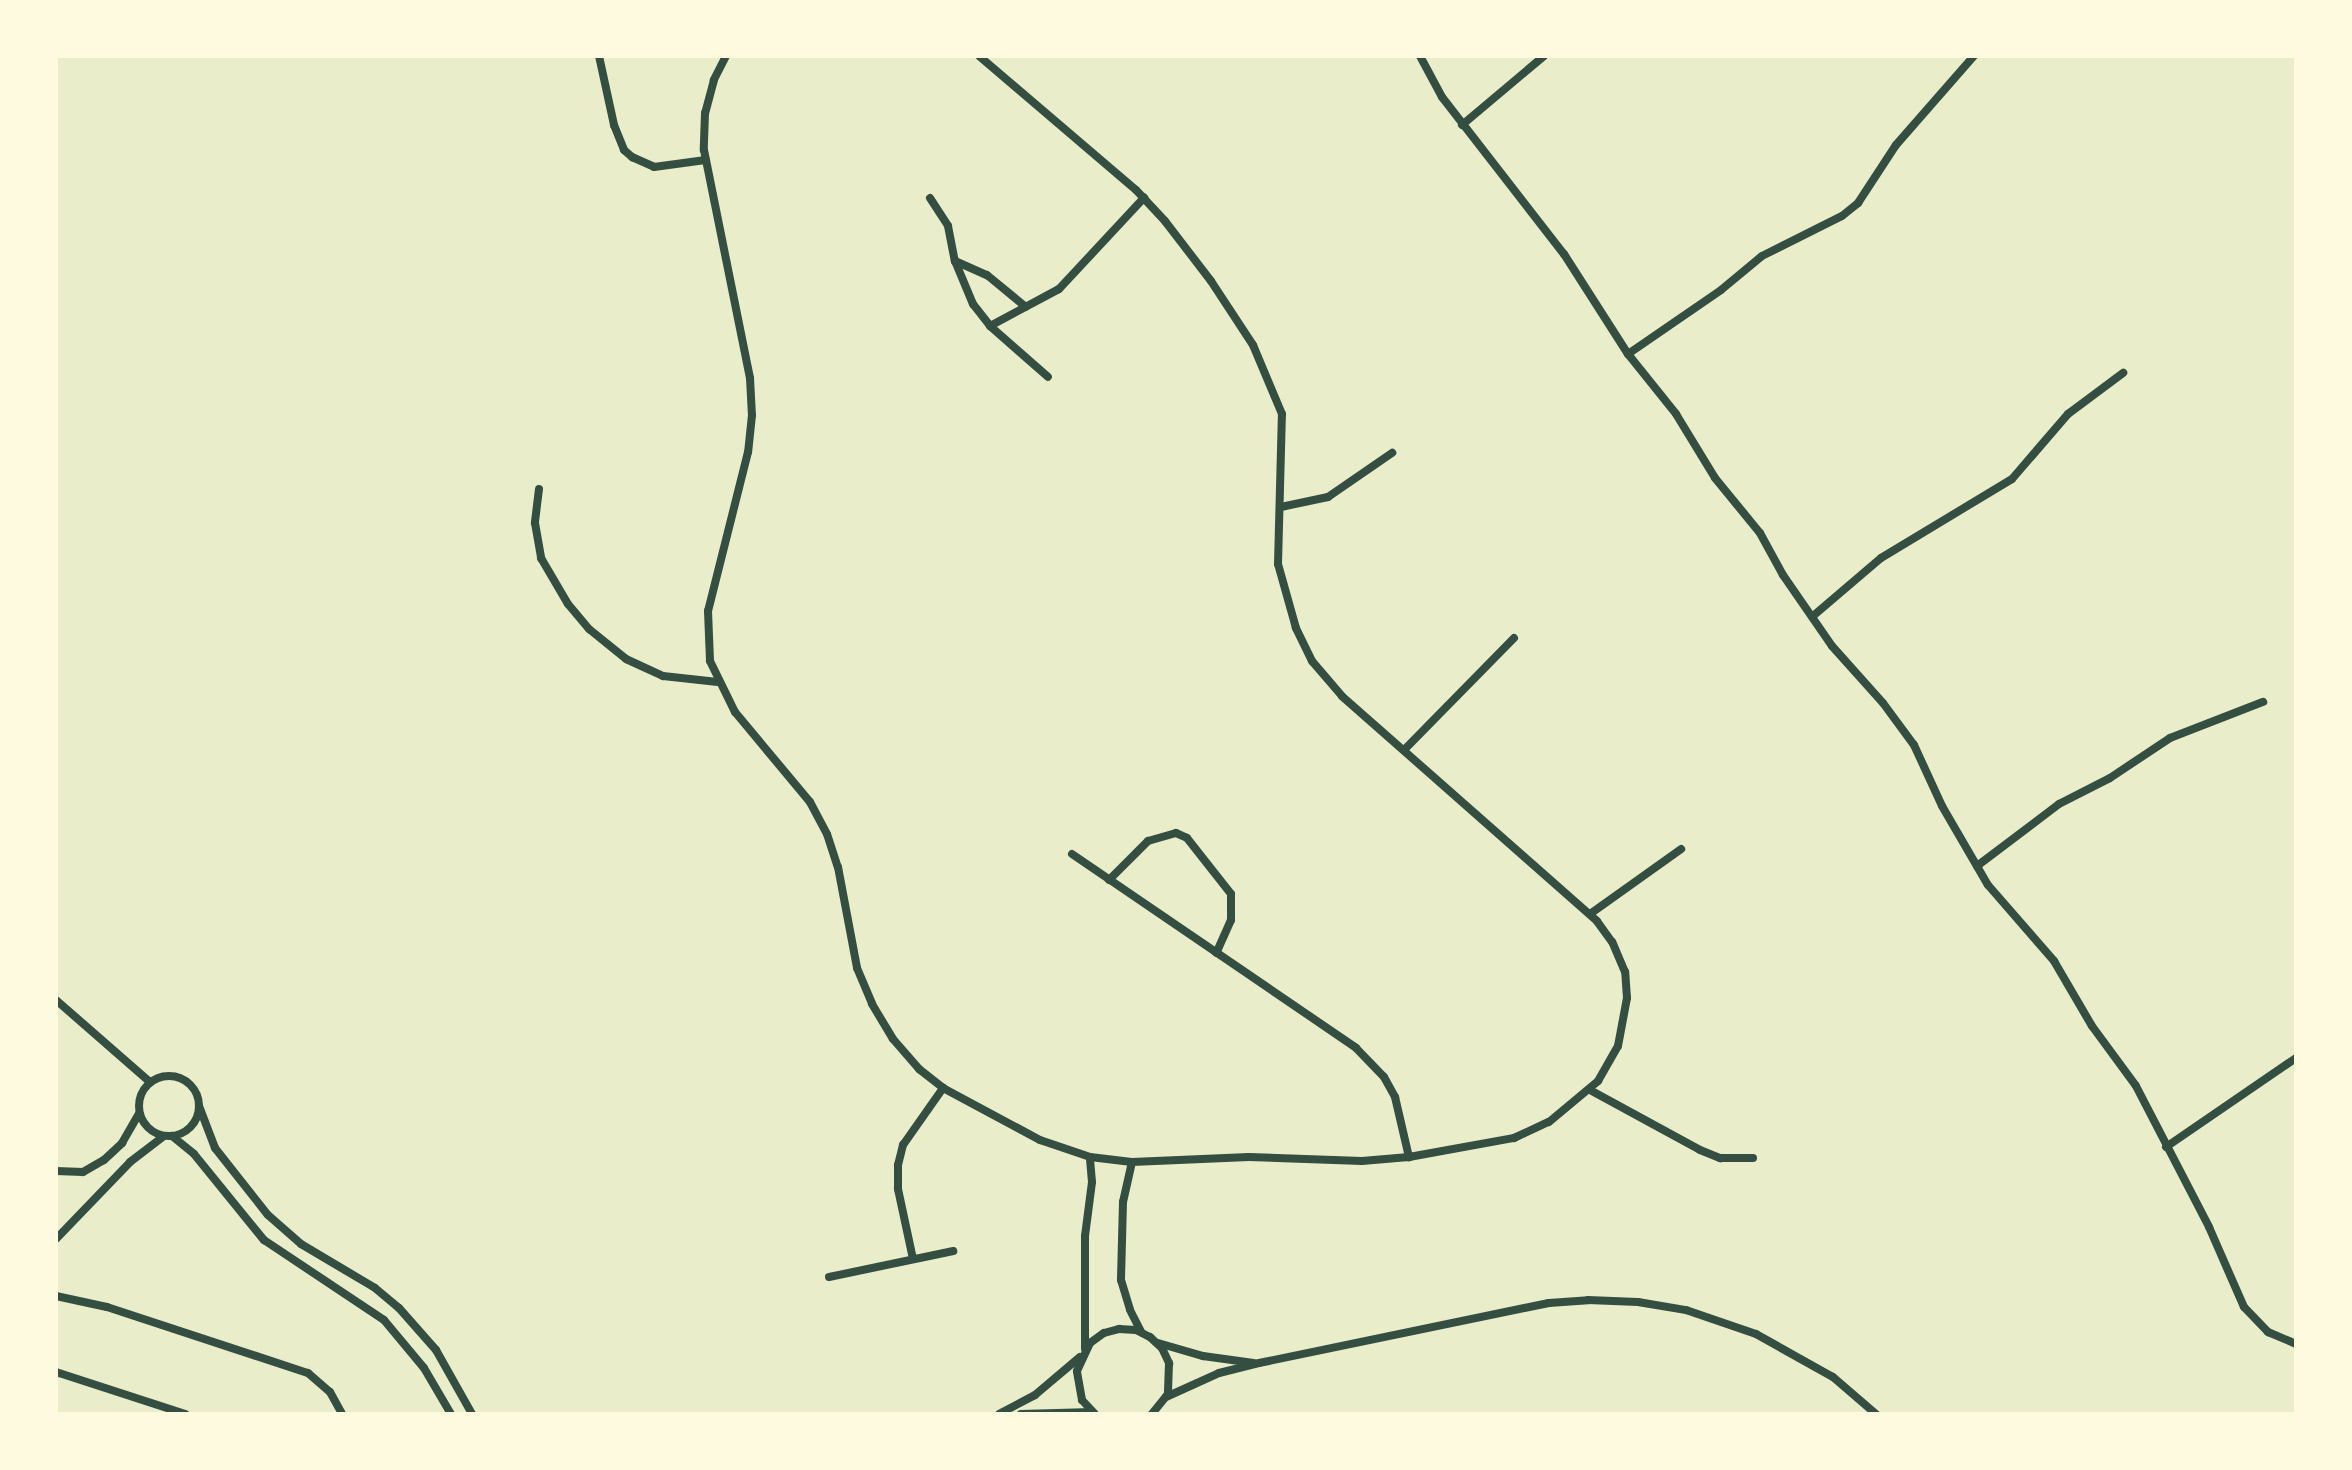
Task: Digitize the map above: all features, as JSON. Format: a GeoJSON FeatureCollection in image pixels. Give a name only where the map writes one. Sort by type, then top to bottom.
{"type":"FeatureCollection","features":[{"type":"Feature","properties":{"kind":"street"},"geometry":{"type":"LineString","coordinates":[[599,56],[614,125],[624,150],[641,164],[665,168],[706,160]]}},
{"type":"Feature","properties":{"kind":"street"},"geometry":{"type":"LineString","coordinates":[[726,56],[714,80],[705,113],[706,160],[750,378],[752,415],[748,452],[708,611],[710,661],[735,712],[810,802],[827,834],[838,867],[857,968],[872,1004],[893,1039],[919,1069],[943,1088],[1040,1140],[1090,1157],[1132,1162],[1249,1157],[1362,1161],[1409,1157],[1514,1138],[1549,1122],[1590,1090],[1618,1046],[1627,998],[1625,972],[1612,942],[1590,914],[1342,696],[1312,661],[1296,628],[1278,564],[1282,414],[1253,345],[1211,281],[1144,198],[979,56]]}},
{"type":"Feature","properties":{"kind":"street"},"geometry":{"type":"LineString","coordinates":[[1420,56],[1462,125],[1564,254],[1628,354],[1676,414],[1715,478],[1750,518],[1783,575],[1848,666],[1883,703],[1914,745],[1942,806],[1999,900],[2054,961],[2092,1026],[2124,1066],[2209,1227],[2244,1307],[2268,1332],[2296,1344]]}},
{"type":"Feature","properties":{"kind":"street"},"geometry":{"type":"LineString","coordinates":[[1462,125],[1544,56]]}},
{"type":"Feature","properties":{"kind":"street"},"geometry":{"type":"LineString","coordinates":[[1628,354],[1721,290],[1762,256],[1842,216],[1858,203],[1920,115],[1974,56]]}},
{"type":"Feature","properties":{"kind":"street"},"geometry":{"type":"LineString","coordinates":[[930,198],[948,226],[955,261],[973,304],[990,326],[1048,377]]}},
{"type":"Feature","properties":{"kind":"street"},"geometry":{"type":"LineString","coordinates":[[990,326],[1059,289],[1144,198]]}},
{"type":"Feature","properties":{"kind":"street"},"geometry":{"type":"LineString","coordinates":[[955,261],[987,275],[1026,307]]}},
{"type":"Feature","properties":{"kind":"street"},"geometry":{"type":"LineString","coordinates":[[1813,616],[1881,558],[2012,479],[2068,414],[2123,373]]}},
{"type":"Feature","properties":{"kind":"street"},"geometry":{"type":"LineString","coordinates":[[1281,507],[1336,493],[1392,453]]}},
{"type":"Feature","properties":{"kind":"street"},"geometry":{"type":"LineString","coordinates":[[539,489],[535,523],[541,558],[568,604],[589,629],[626,659],[663,676],[718,682]]}},
{"type":"Feature","properties":{"kind":"street"},"geometry":{"type":"LineString","coordinates":[[1404,750],[1514,638]]}},
{"type":"Feature","properties":{"kind":"street"},"geometry":{"type":"LineString","coordinates":[[1977,866],[2059,804],[2110,778],[2170,738],[2263,702]]}},
{"type":"Feature","properties":{"kind":"street"},"geometry":{"type":"LineString","coordinates":[[1109,880],[1148,841],[1176,833],[1187,838],[1231,894],[1231,920],[1216,953]]}},
{"type":"Feature","properties":{"kind":"street"},"geometry":{"type":"LineString","coordinates":[[1590,914],[1681,849]]}},
{"type":"Feature","properties":{"kind":"street"},"geometry":{"type":"LineString","coordinates":[[1072,854],[1333,1029],[1372,1062],[1395,1097],[1409,1157]]}},
{"type":"Feature","properties":{"kind":"street"},"geometry":{"type":"LineString","coordinates":[[56,1000],[150,1082]]}},
{"type":"Feature","properties":{"kind":"street"},"geometry":{"type":"LineString","coordinates":[[2166,1147],[2296,1058]]}},
{"type":"Feature","properties":{"kind":"street"},"geometry":{"type":"LineString","coordinates":[[56,1171],[83,1172],[104,1160],[122,1143],[139,1113],[140,1096],[150,1082],[165,1075],[182,1078],[195,1090],[215,1148],[268,1215],[301,1244],[375,1288],[399,1308],[436,1350],[472,1414]]}},
{"type":"Feature","properties":{"kind":"street"},"geometry":{"type":"LineString","coordinates":[[913,1259],[898,1189],[898,1165],[903,1145],[943,1088]]}},
{"type":"Feature","properties":{"kind":"street"},"geometry":{"type":"LineString","coordinates":[[1590,1090],[1700,1150],[1720,1158],[1753,1158]]}},
{"type":"Feature","properties":{"kind":"street"},"geometry":{"type":"LineString","coordinates":[[56,1239],[130,1162],[168,1136],[188,1129],[199,1106]]}},
{"type":"Feature","properties":{"kind":"street"},"geometry":{"type":"LineString","coordinates":[[139,1113],[148,1128],[168,1136],[194,1154],[264,1240],[384,1320],[424,1368],[451,1414]]}},
{"type":"Feature","properties":{"kind":"street"},"geometry":{"type":"LineString","coordinates":[[1090,1157],[1092,1182],[1085,1227],[1083,1353],[1077,1386],[1094,1413]]}},
{"type":"Feature","properties":{"kind":"street"},"geometry":{"type":"LineString","coordinates":[[1132,1162],[1123,1202],[1121,1280],[1130,1310],[1142,1333]]}},
{"type":"Feature","properties":{"kind":"street"},"geometry":{"type":"LineString","coordinates":[[829,1277],[953,1251]]}},
{"type":"Feature","properties":{"kind":"street"},"geometry":{"type":"LineString","coordinates":[[56,1296],[107,1307],[308,1373],[330,1392],[342,1414]]}},
{"type":"Feature","properties":{"kind":"street"},"geometry":{"type":"LineString","coordinates":[[1166,1397],[1219,1373],[1259,1363],[1549,1303],[1588,1300],[1638,1302],[1686,1310],[1756,1334],[1833,1377],[1876,1414]]}},
{"type":"Feature","properties":{"kind":"street"},"geometry":{"type":"LineString","coordinates":[[999,1414],[1035,1395],[1104,1333],[1119,1329],[1142,1333],[1157,1343],[1203,1356],[1259,1363]]}},
{"type":"Feature","properties":{"kind":"street"},"geometry":{"type":"LineString","coordinates":[[1152,1414],[1160,1410],[1171,1379],[1169,1363],[1157,1343]]}},
{"type":"Feature","properties":{"kind":"street"},"geometry":{"type":"LineString","coordinates":[[56,1372],[185,1414]]}},
{"type":"Feature","properties":{"kind":"street"},"geometry":{"type":"LineString","coordinates":[[1021,1414],[1094,1413]]}}]}
